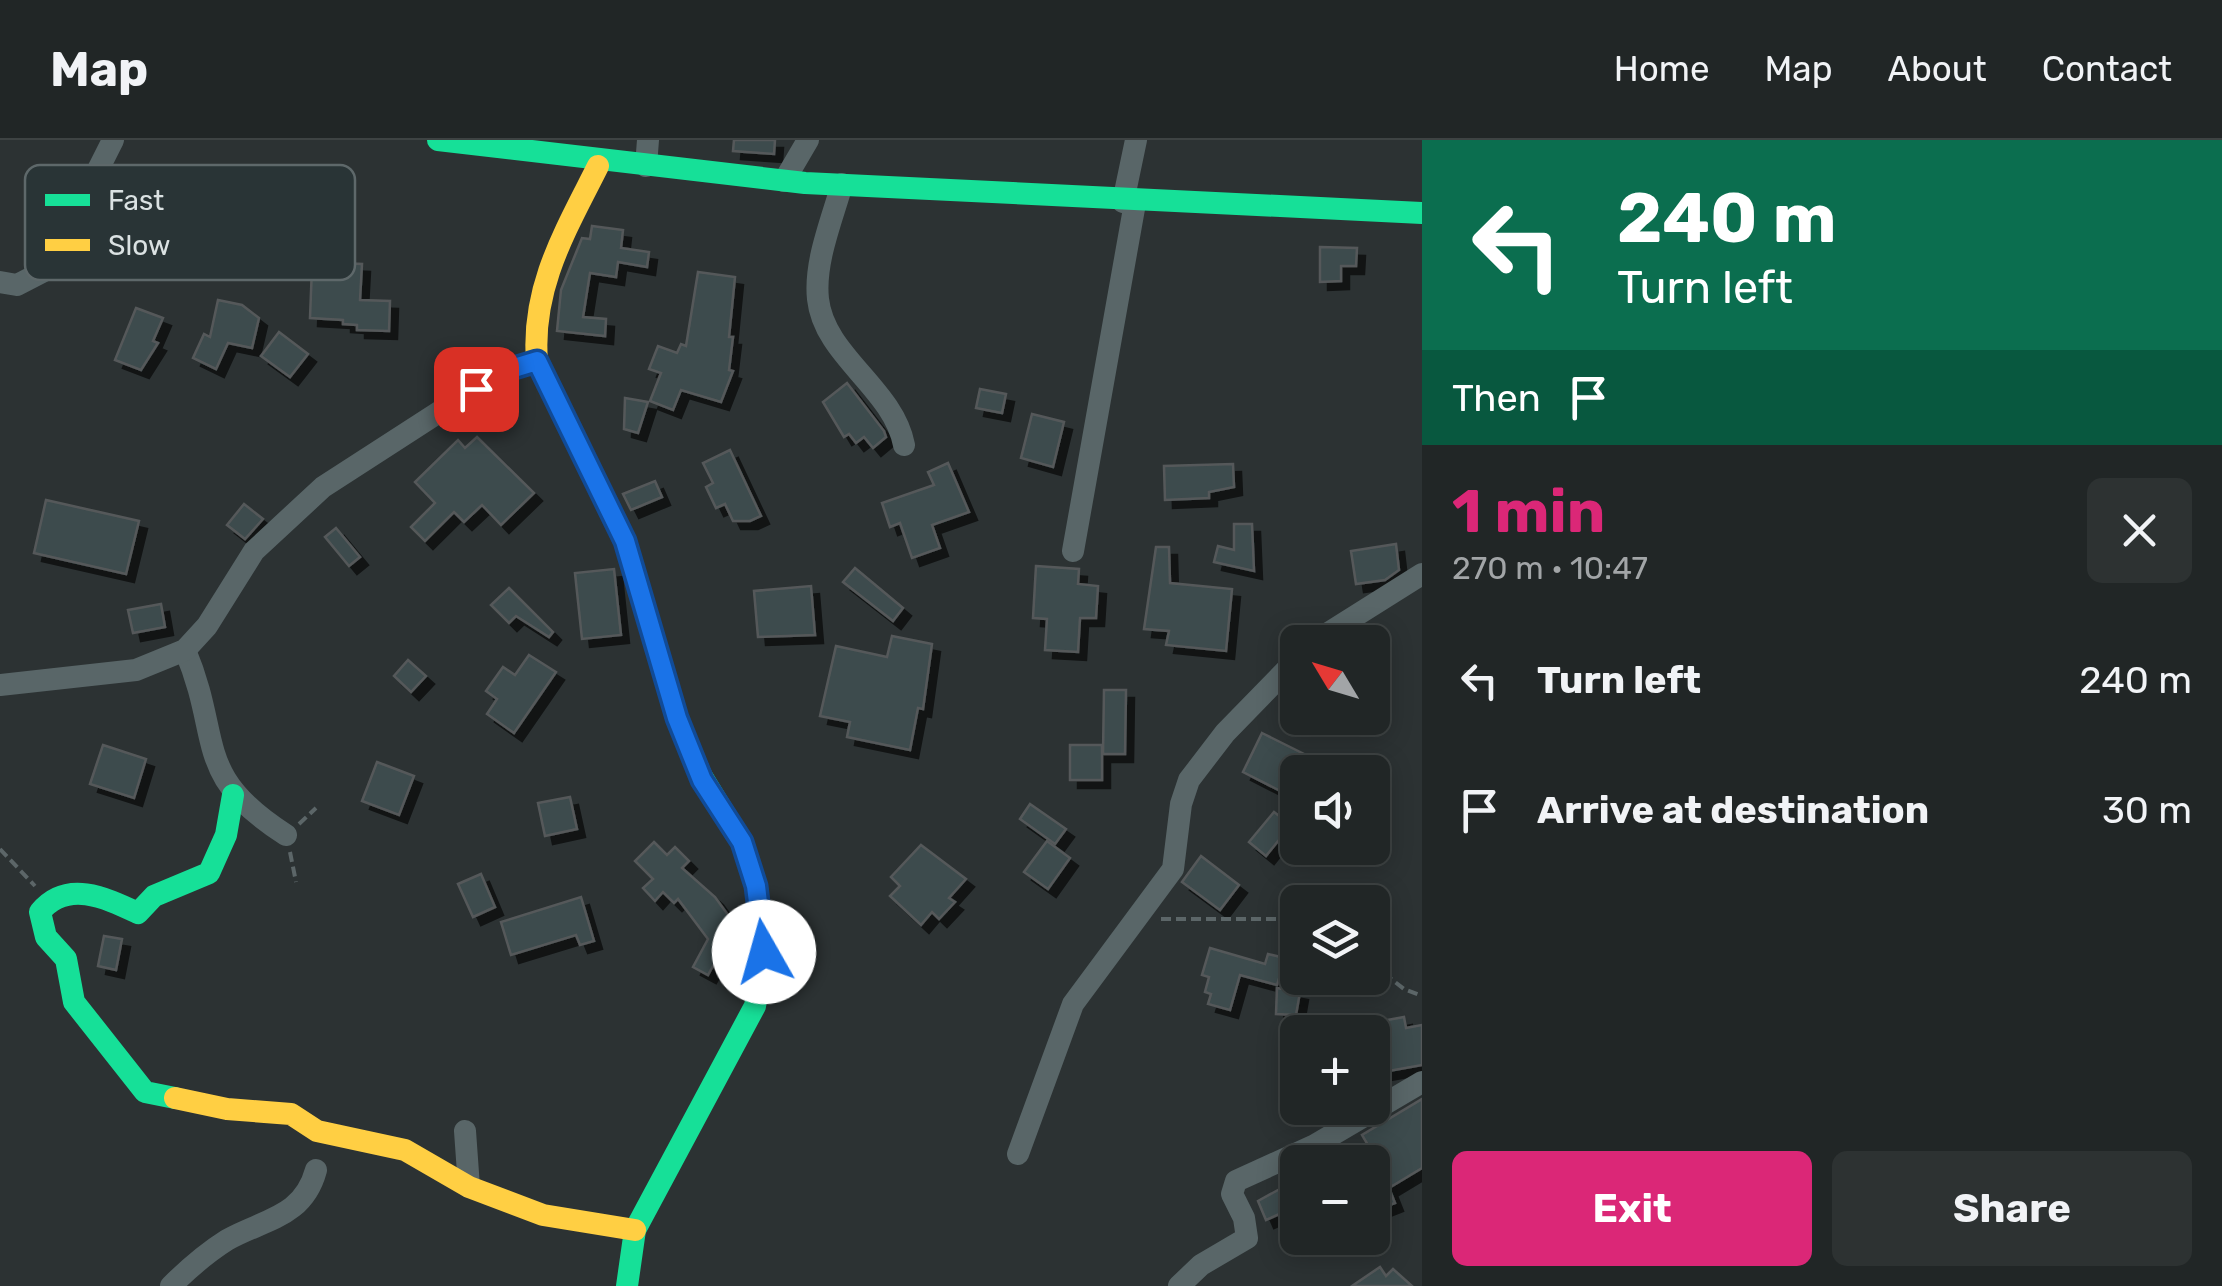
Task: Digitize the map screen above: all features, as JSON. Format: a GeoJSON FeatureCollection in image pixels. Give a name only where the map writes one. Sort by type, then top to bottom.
{"type":"FeatureCollection","features":[{"type":"Feature","properties":{"kind":"street"},"geometry":{"type":"LineString","coordinates":[[100,165],[113,140]]}},
{"type":"Feature","properties":{"kind":"street"},"geometry":{"type":"LineString","coordinates":[[438,140],[598,166],[646,166],[784,181],[1129,202],[1422,213]]}},
{"type":"Feature","properties":{"kind":"street"},"geometry":{"type":"LineString","coordinates":[[646,166],[648,140]]}},
{"type":"Feature","properties":{"kind":"street"},"geometry":{"type":"LineString","coordinates":[[784,181],[808,140]]}},
{"type":"Feature","properties":{"kind":"street"},"geometry":{"type":"LineString","coordinates":[[1072,551],[1136,140]]}},
{"type":"Feature","properties":{"kind":"street"},"geometry":{"type":"LineString","coordinates":[[598,166],[537,293],[532,328],[537,361],[625,541],[677,718],[702,780],[742,842],[756,886],[764,952],[755,1006],[635,1230],[627,1286]]}},
{"type":"Feature","properties":{"kind":"street"},"geometry":{"type":"LineString","coordinates":[[842,184],[817,279],[818,304],[832,332],[894,413],[904,445]]}},
{"type":"Feature","properties":{"kind":"street"},"geometry":{"type":"LineString","coordinates":[[0,282],[18,285],[27,280]]}},
{"type":"Feature","properties":{"kind":"street"},"geometry":{"type":"LineString","coordinates":[[0,684],[136,670],[185,650],[207,626],[254,551],[323,487],[501,372],[537,361]]}},
{"type":"Feature","properties":{"kind":"street"},"geometry":{"type":"LineString","coordinates":[[1341,625],[1422,574]]}},
{"type":"Feature","properties":{"kind":"street"},"geometry":{"type":"LineString","coordinates":[[185,650],[201,689],[215,765],[234,795],[286,834]]}},
{"type":"Feature","properties":{"kind":"street"},"geometry":{"type":"LineString","coordinates":[[1018,1154],[1072,1004],[1174,869],[1183,792],[1195,771],[1280,678]]}},
{"type":"Feature","properties":{"kind":"street"},"geometry":{"type":"LineString","coordinates":[[234,795],[213,869],[172,892],[154,896],[142,911],[132,913],[92,892],[43,904],[40,921],[46,937],[66,958],[74,1002],[144,1092],[226,1109],[291,1114],[317,1131],[404,1150],[469,1187],[543,1215],[635,1230]]}},
{"type":"Feature","properties":{"kind":"street"},"geometry":{"type":"LineString","coordinates":[[1179,1286],[1201,1266],[1246,1238],[1244,1218],[1232,1194],[1236,1181],[1315,1145],[1422,1082]]}},
{"type":"Feature","properties":{"kind":"street"},"geometry":{"type":"LineString","coordinates":[[465,1132],[469,1187]]}},
{"type":"Feature","properties":{"kind":"street"},"geometry":{"type":"LineString","coordinates":[[172,1286],[223,1243],[286,1216],[308,1191],[316,1170]]}},
{"type":"Feature","properties":{"kind":"path"},"geometry":{"type":"LineString","coordinates":[[286,834],[296,882]]}},
{"type":"Feature","properties":{"kind":"path"},"geometry":{"type":"LineString","coordinates":[[0,849],[35,886],[43,904]]}},
{"type":"Feature","properties":{"kind":"path"},"geometry":{"type":"LineString","coordinates":[[1132,924],[1172,918],[1280,919]]}},
{"type":"Feature","properties":{"kind":"path"},"geometry":{"type":"LineString","coordinates":[[1390,978],[1422,996]]}},
{"type":"Feature","properties":{"kind":"building"},"geometry":{"type":"Polygon","coordinates":[[[734,140],[775,140],[774,154],[733,151],[734,140]]]}},
{"type":"Feature","properties":{"kind":"building"},"geometry":{"type":"Polygon","coordinates":[[[592,226],[623,230],[621,248],[649,252],[647,267],[618,262],[616,277],[590,273],[583,317],[606,319],[605,336],[557,331],[561,290],[582,238],[590,239],[592,226]]]}},
{"type":"Feature","properties":{"kind":"building"},"geometry":{"type":"Polygon","coordinates":[[[1320,247],[1357,248],[1356,266],[1341,266],[1341,281],[1320,282],[1320,247]]]}},
{"type":"Feature","properties":{"kind":"building"},"geometry":{"type":"Polygon","coordinates":[[[355,264],[362,264],[360,300],[390,301],[389,331],[357,330],[357,325],[343,324],[343,320],[310,318],[311,280],[355,280],[355,264]]]}},
{"type":"Feature","properties":{"kind":"building"},"geometry":{"type":"Polygon","coordinates":[[[698,272],[735,277],[729,337],[733,337],[729,370],[733,371],[721,402],[681,390],[673,410],[650,401],[661,373],[649,369],[658,346],[677,353],[681,344],[686,346],[698,272]]]}},
{"type":"Feature","properties":{"kind":"building"},"geometry":{"type":"Polygon","coordinates":[[[218,300],[242,305],[259,318],[252,348],[228,343],[216,369],[193,358],[204,334],[210,337],[218,300]]]}},
{"type":"Feature","properties":{"kind":"building"},"geometry":{"type":"Polygon","coordinates":[[[136,308],[163,318],[153,341],[158,343],[141,370],[115,360],[136,308]]]}},
{"type":"Feature","properties":{"kind":"building"},"geometry":{"type":"Polygon","coordinates":[[[279,332],[308,354],[290,377],[261,356],[279,332]]]}},
{"type":"Feature","properties":{"kind":"building"},"geometry":{"type":"Polygon","coordinates":[[[847,383],[884,431],[886,437],[873,448],[864,437],[856,443],[849,434],[844,437],[823,402],[847,383]]]}},
{"type":"Feature","properties":{"kind":"building"},"geometry":{"type":"Polygon","coordinates":[[[980,389],[1006,394],[1002,413],[976,408],[980,389]]]}},
{"type":"Feature","properties":{"kind":"building"},"geometry":{"type":"Polygon","coordinates":[[[625,398],[648,402],[638,433],[624,429],[625,398]]]}},
{"type":"Feature","properties":{"kind":"building"},"geometry":{"type":"Polygon","coordinates":[[[1032,414],[1064,422],[1053,467],[1021,458],[1032,414]]]}},
{"type":"Feature","properties":{"kind":"building"},"geometry":{"type":"Polygon","coordinates":[[[477,437],[534,493],[501,525],[482,505],[464,522],[454,512],[425,541],[411,527],[435,503],[415,482],[458,440],[465,448],[477,437]]]}},
{"type":"Feature","properties":{"kind":"building"},"geometry":{"type":"Polygon","coordinates":[[[730,450],[761,516],[750,521],[733,521],[725,504],[716,508],[706,487],[713,483],[703,463],[730,450]]]}},
{"type":"Feature","properties":{"kind":"building"},"geometry":{"type":"Polygon","coordinates":[[[948,463],[969,512],[932,525],[940,548],[912,558],[900,523],[890,527],[882,503],[934,485],[928,472],[948,463]]]}},
{"type":"Feature","properties":{"kind":"building"},"geometry":{"type":"Polygon","coordinates":[[[1233,464],[1234,487],[1209,492],[1209,498],[1165,500],[1164,466],[1233,464]]]}},
{"type":"Feature","properties":{"kind":"building"},"geometry":{"type":"Polygon","coordinates":[[[655,481],[662,497],[631,510],[623,494],[655,481]]]}},
{"type":"Feature","properties":{"kind":"building"},"geometry":{"type":"Polygon","coordinates":[[[46,500],[139,521],[126,574],[34,553],[46,500]]]}},
{"type":"Feature","properties":{"kind":"building"},"geometry":{"type":"Polygon","coordinates":[[[244,504],[263,519],[245,539],[227,525],[244,504]]]}},
{"type":"Feature","properties":{"kind":"building"},"geometry":{"type":"Polygon","coordinates":[[[1234,524],[1252,524],[1254,571],[1214,562],[1218,546],[1234,550],[1234,524]]]}},
{"type":"Feature","properties":{"kind":"building"},"geometry":{"type":"Polygon","coordinates":[[[336,528],[360,557],[349,566],[325,537],[336,528]]]}},
{"type":"Feature","properties":{"kind":"building"},"geometry":{"type":"Polygon","coordinates":[[[1396,544],[1399,570],[1385,580],[1356,584],[1351,551],[1396,544]]]}},
{"type":"Feature","properties":{"kind":"building"},"geometry":{"type":"Polygon","coordinates":[[[1156,547],[1169,547],[1170,583],[1232,589],[1226,651],[1166,645],[1169,631],[1144,629],[1156,547]]]}},
{"type":"Feature","properties":{"kind":"building"},"geometry":{"type":"Polygon","coordinates":[[[1036,566],[1079,569],[1078,584],[1098,586],[1096,618],[1080,618],[1078,652],[1045,650],[1047,619],[1033,618],[1036,566]]]}},
{"type":"Feature","properties":{"kind":"building"},"geometry":{"type":"Polygon","coordinates":[[[855,568],[903,608],[893,621],[843,582],[855,568]]]}},
{"type":"Feature","properties":{"kind":"building"},"geometry":{"type":"Polygon","coordinates":[[[614,569],[621,635],[582,639],[575,573],[614,569]]]}},
{"type":"Feature","properties":{"kind":"building"},"geometry":{"type":"Polygon","coordinates":[[[811,586],[815,635],[758,637],[754,591],[811,586]]]}},
{"type":"Feature","properties":{"kind":"building"},"geometry":{"type":"Polygon","coordinates":[[[509,588],[553,632],[549,637],[516,616],[509,623],[491,605],[509,588]]]}},
{"type":"Feature","properties":{"kind":"building"},"geometry":{"type":"Polygon","coordinates":[[[161,604],[165,627],[133,633],[128,610],[161,604]]]}},
{"type":"Feature","properties":{"kind":"building"},"geometry":{"type":"Polygon","coordinates":[[[892,636],[932,644],[923,709],[918,708],[910,750],[847,737],[850,722],[820,716],[836,646],[887,657],[892,636]]]}},
{"type":"Feature","properties":{"kind":"building"},"geometry":{"type":"Polygon","coordinates":[[[529,655],[556,672],[514,733],[487,714],[497,699],[486,691],[503,667],[515,675],[529,655]]]}},
{"type":"Feature","properties":{"kind":"building"},"geometry":{"type":"Polygon","coordinates":[[[408,660],[426,676],[411,692],[394,676],[408,660]]]}},
{"type":"Feature","properties":{"kind":"building"},"geometry":{"type":"Polygon","coordinates":[[[1104,690],[1126,690],[1125,754],[1103,754],[1104,690]]]}},
{"type":"Feature","properties":{"kind":"building"},"geometry":{"type":"Polygon","coordinates":[[[1262,733],[1306,755],[1280,755],[1280,791],[1243,772],[1262,733]]]}},
{"type":"Feature","properties":{"kind":"building"},"geometry":{"type":"Polygon","coordinates":[[[103,745],[146,759],[134,798],[90,784],[103,745]]]}},
{"type":"Feature","properties":{"kind":"building"},"geometry":{"type":"Polygon","coordinates":[[[1070,745],[1102,745],[1102,780],[1070,780],[1070,745]]]}},
{"type":"Feature","properties":{"kind":"building"},"geometry":{"type":"Polygon","coordinates":[[[377,762],[414,776],[399,815],[362,801],[377,762]]]}},
{"type":"Feature","properties":{"kind":"building"},"geometry":{"type":"Polygon","coordinates":[[[570,797],[577,829],[545,836],[538,803],[570,797]]]}},
{"type":"Feature","properties":{"kind":"building"},"geometry":{"type":"Polygon","coordinates":[[[1030,804],[1066,829],[1055,844],[1020,819],[1030,804]]]}},
{"type":"Feature","properties":{"kind":"building"},"geometry":{"type":"Polygon","coordinates":[[[1274,812],[1280,817],[1280,839],[1266,856],[1249,842],[1274,812]]]}},
{"type":"Feature","properties":{"kind":"building"},"geometry":{"type":"Polygon","coordinates":[[[1047,841],[1070,858],[1048,889],[1024,872],[1047,841]]]}},
{"type":"Feature","properties":{"kind":"building"},"geometry":{"type":"Polygon","coordinates":[[[654,842],[667,855],[675,847],[689,861],[682,868],[715,897],[739,930],[732,942],[727,940],[708,975],[693,967],[708,939],[678,899],[674,903],[663,892],[655,901],[643,888],[653,879],[635,861],[654,842]]]}},
{"type":"Feature","properties":{"kind":"building"},"geometry":{"type":"Polygon","coordinates":[[[921,845],[966,879],[949,898],[955,902],[939,919],[932,912],[921,925],[890,896],[900,886],[891,877],[921,845]]]}},
{"type":"Feature","properties":{"kind":"building"},"geometry":{"type":"Polygon","coordinates":[[[1201,856],[1239,885],[1220,910],[1182,882],[1201,856]]]}},
{"type":"Feature","properties":{"kind":"building"},"geometry":{"type":"Polygon","coordinates":[[[481,874],[495,907],[473,917],[458,884],[481,874]]]}},
{"type":"Feature","properties":{"kind":"building"},"geometry":{"type":"Polygon","coordinates":[[[581,897],[594,941],[580,945],[576,935],[511,955],[501,922],[581,897]]]}},
{"type":"Feature","properties":{"kind":"building"},"geometry":{"type":"Polygon","coordinates":[[[104,936],[122,939],[116,970],[98,966],[104,936]]]}},
{"type":"Feature","properties":{"kind":"building"},"geometry":{"type":"Polygon","coordinates":[[[1210,948],[1265,964],[1268,954],[1280,957],[1277,985],[1240,975],[1230,1010],[1208,1004],[1211,994],[1205,992],[1209,977],[1202,975],[1210,948]]]}},
{"type":"Feature","properties":{"kind":"building"},"geometry":{"type":"Polygon","coordinates":[[[1277,988],[1280,995],[1299,995],[1296,1015],[1276,1014],[1277,988]]]}},
{"type":"Feature","properties":{"kind":"building"},"geometry":{"type":"Polygon","coordinates":[[[1404,1017],[1406,1028],[1422,1025],[1422,1065],[1390,1071],[1390,1020],[1404,1017]]]}},
{"type":"Feature","properties":{"kind":"building"},"geometry":{"type":"Polygon","coordinates":[[[1422,1099],[1422,1168],[1390,1187],[1390,1145],[1368,1145],[1362,1135],[1379,1125],[1390,1125],[1390,1118],[1422,1099]]]}},
{"type":"Feature","properties":{"kind":"building"},"geometry":{"type":"Polygon","coordinates":[[[1280,1189],[1280,1214],[1266,1220],[1258,1201],[1280,1189]]]}},
{"type":"Feature","properties":{"kind":"building"},"geometry":{"type":"Polygon","coordinates":[[[1380,1267],[1386,1276],[1393,1269],[1412,1286],[1352,1286],[1380,1267]]]}},
{"type":"Feature","properties":{"kind":"traffic: fast"},"geometry":{"type":"LineString","coordinates":[[438,140],[805,183],[1422,213]]}},
{"type":"Feature","properties":{"kind":"traffic: fast"},"geometry":{"type":"LineString","coordinates":[[627,1286],[635,1230],[755,1006],[765,952],[756,886],[742,842],[701,775]]}},
{"type":"Feature","properties":{"kind":"traffic: fast"},"geometry":{"type":"LineString","coordinates":[[175,1098],[145,1092],[74,1002],[66,959],[46,937],[40,912],[62,896],[87,894],[138,913],[154,896],[209,873],[226,835],[233,795]]}},
{"type":"Feature","properties":{"kind":"traffic: slow"},"geometry":{"type":"LineString","coordinates":[[598,166],[563,236],[545,284],[537,361],[625,541],[677,718],[701,775]]}},
{"type":"Feature","properties":{"kind":"traffic: slow"},"geometry":{"type":"LineString","coordinates":[[175,1098],[227,1109],[291,1114],[317,1131],[405,1150],[469,1187],[543,1215],[635,1230]]}},
{"type":"Feature","properties":{"kind":"route"},"geometry":{"type":"LineString","coordinates":[[476,389],[501,372],[537,361],[595,474],[625,541],[677,718],[702,780],[742,842],[756,886],[764,952]]}}]}
